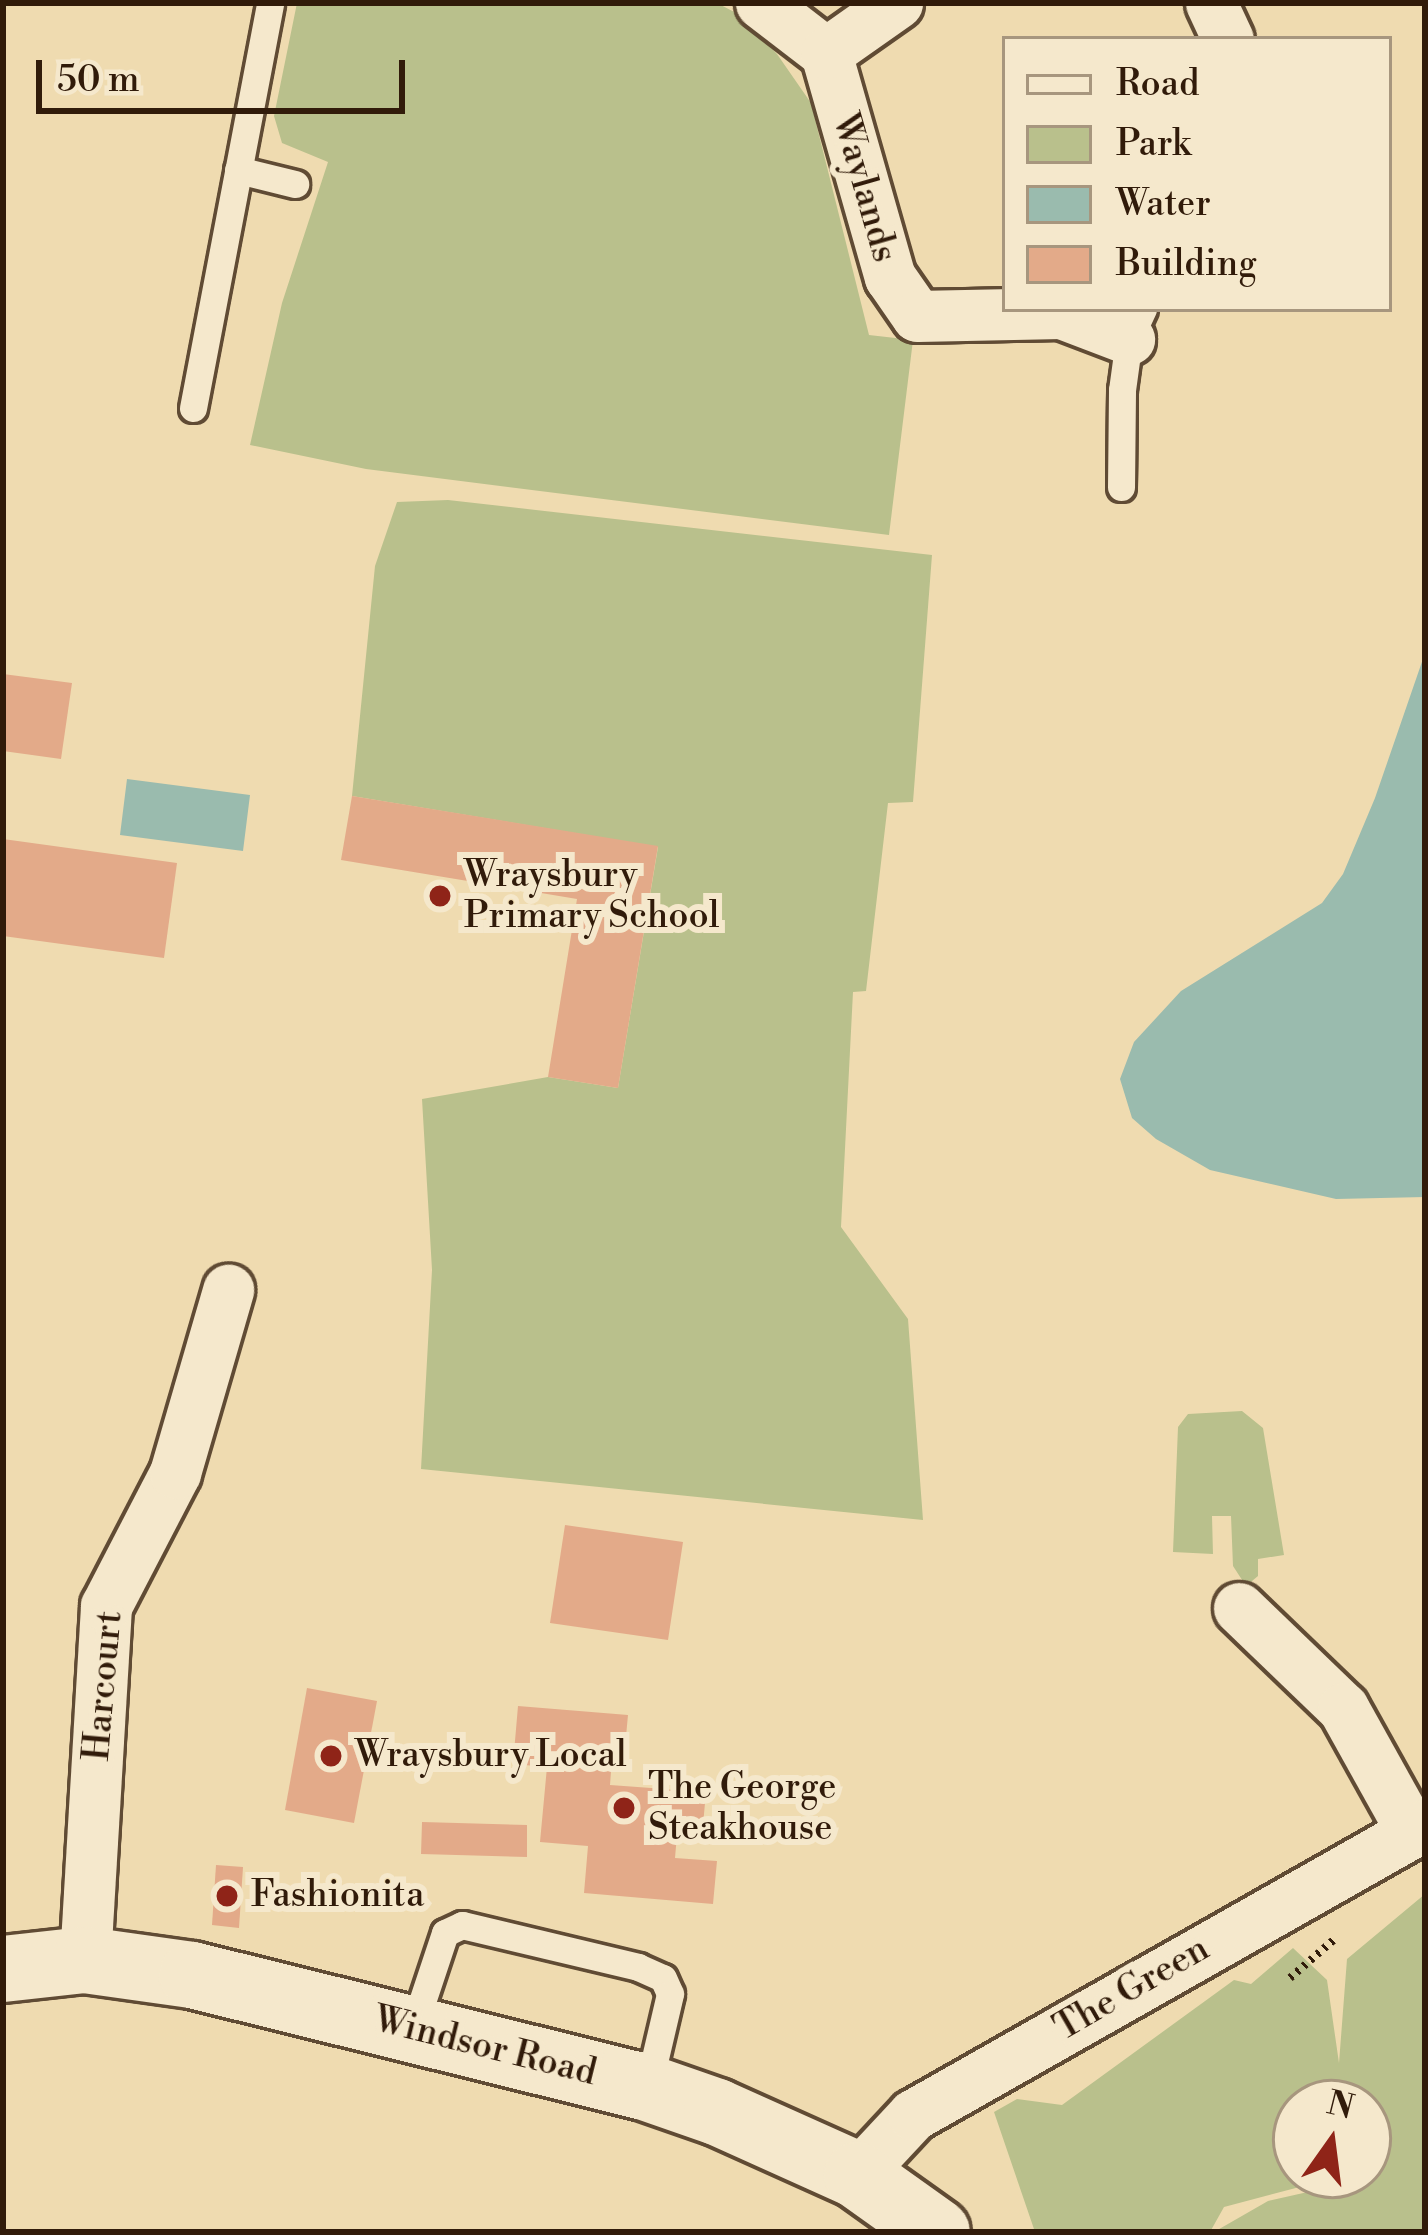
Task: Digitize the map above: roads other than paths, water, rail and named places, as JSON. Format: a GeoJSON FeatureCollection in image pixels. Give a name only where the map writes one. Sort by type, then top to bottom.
{"type":"FeatureCollection","features":[{"type":"Feature","properties":{"kind":"main road","name":"Windsor Road"},"geometry":{"type":"LineString","coordinates":[[3,1970],[85,1960],[192,1975],[648,2088],[857,2175],[938,2232]]}},
{"type":"Feature","properties":{"kind":"street"},"geometry":{"type":"LineString","coordinates":[[761,3],[826,52],[897,3]]}},
{"type":"Feature","properties":{"kind":"street"},"geometry":{"type":"LineString","coordinates":[[1211,3],[1227,36]]}},
{"type":"Feature","properties":{"kind":"street","name":"Waylands"},"geometry":{"type":"LineString","coordinates":[[826,52],[890,277],[917,316],[1061,313],[1136,324]]}},
{"type":"Feature","properties":{"kind":"street","name":"Harcourt"},"geometry":{"type":"LineString","coordinates":[[85,1960],[106,1606],[175,1473],[228,1290]]}},
{"type":"Feature","properties":{"kind":"street"},"geometry":{"type":"LineString","coordinates":[[1239,1608],[1343,1708],[1419,1828]]}},
{"type":"Feature","properties":{"kind":"street","name":"The Green"},"geometry":{"type":"LineString","coordinates":[[857,2175],[913,2115],[1419,1828]]}},
{"type":"Feature","properties":{"kind":"lane"},"geometry":{"type":"LineString","coordinates":[[193,408],[270,3]]}},
{"type":"Feature","properties":{"kind":"lane"},"geometry":{"type":"LineString","coordinates":[[238,170],[295,184]]}},
{"type":"Feature","properties":{"kind":"lane"},"geometry":{"type":"LineString","coordinates":[[1121,487],[1136,324]]}},
{"type":"Feature","properties":{"kind":"lane"},"geometry":{"type":"LineString","coordinates":[[412,2029],[445,1934],[462,1925],[638,1967],[663,1978],[670,1994],[648,2088]]}},
{"type":"Feature","properties":{"kind":"water"},"geometry":{"type":"Polygon","coordinates":[[[1425,653],[1425,1197],[1336,1199],[1210,1170],[1156,1139],[1132,1118],[1120,1079],[1134,1042],[1181,991],[1322,903],[1343,874],[1375,798],[1425,653]]]}},
{"type":"Feature","properties":{"kind":"water"},"geometry":{"type":"Polygon","coordinates":[[[127,779],[250,795],[243,851],[120,835],[127,779]]]}},
{"type":"Feature","properties":{"kind":"place","name":"Wraysbury Primary School"},"geometry":{"type":"Point","coordinates":[440,896]}},
{"type":"Feature","properties":{"kind":"place","name":"Wraysbury Local"},"geometry":{"type":"Point","coordinates":[331,1756]}},
{"type":"Feature","properties":{"kind":"place","name":"The George Steakhouse"},"geometry":{"type":"Point","coordinates":[624,1808]}},
{"type":"Feature","properties":{"kind":"place","name":"Fashionita"},"geometry":{"type":"Point","coordinates":[227,1896]}}]}
